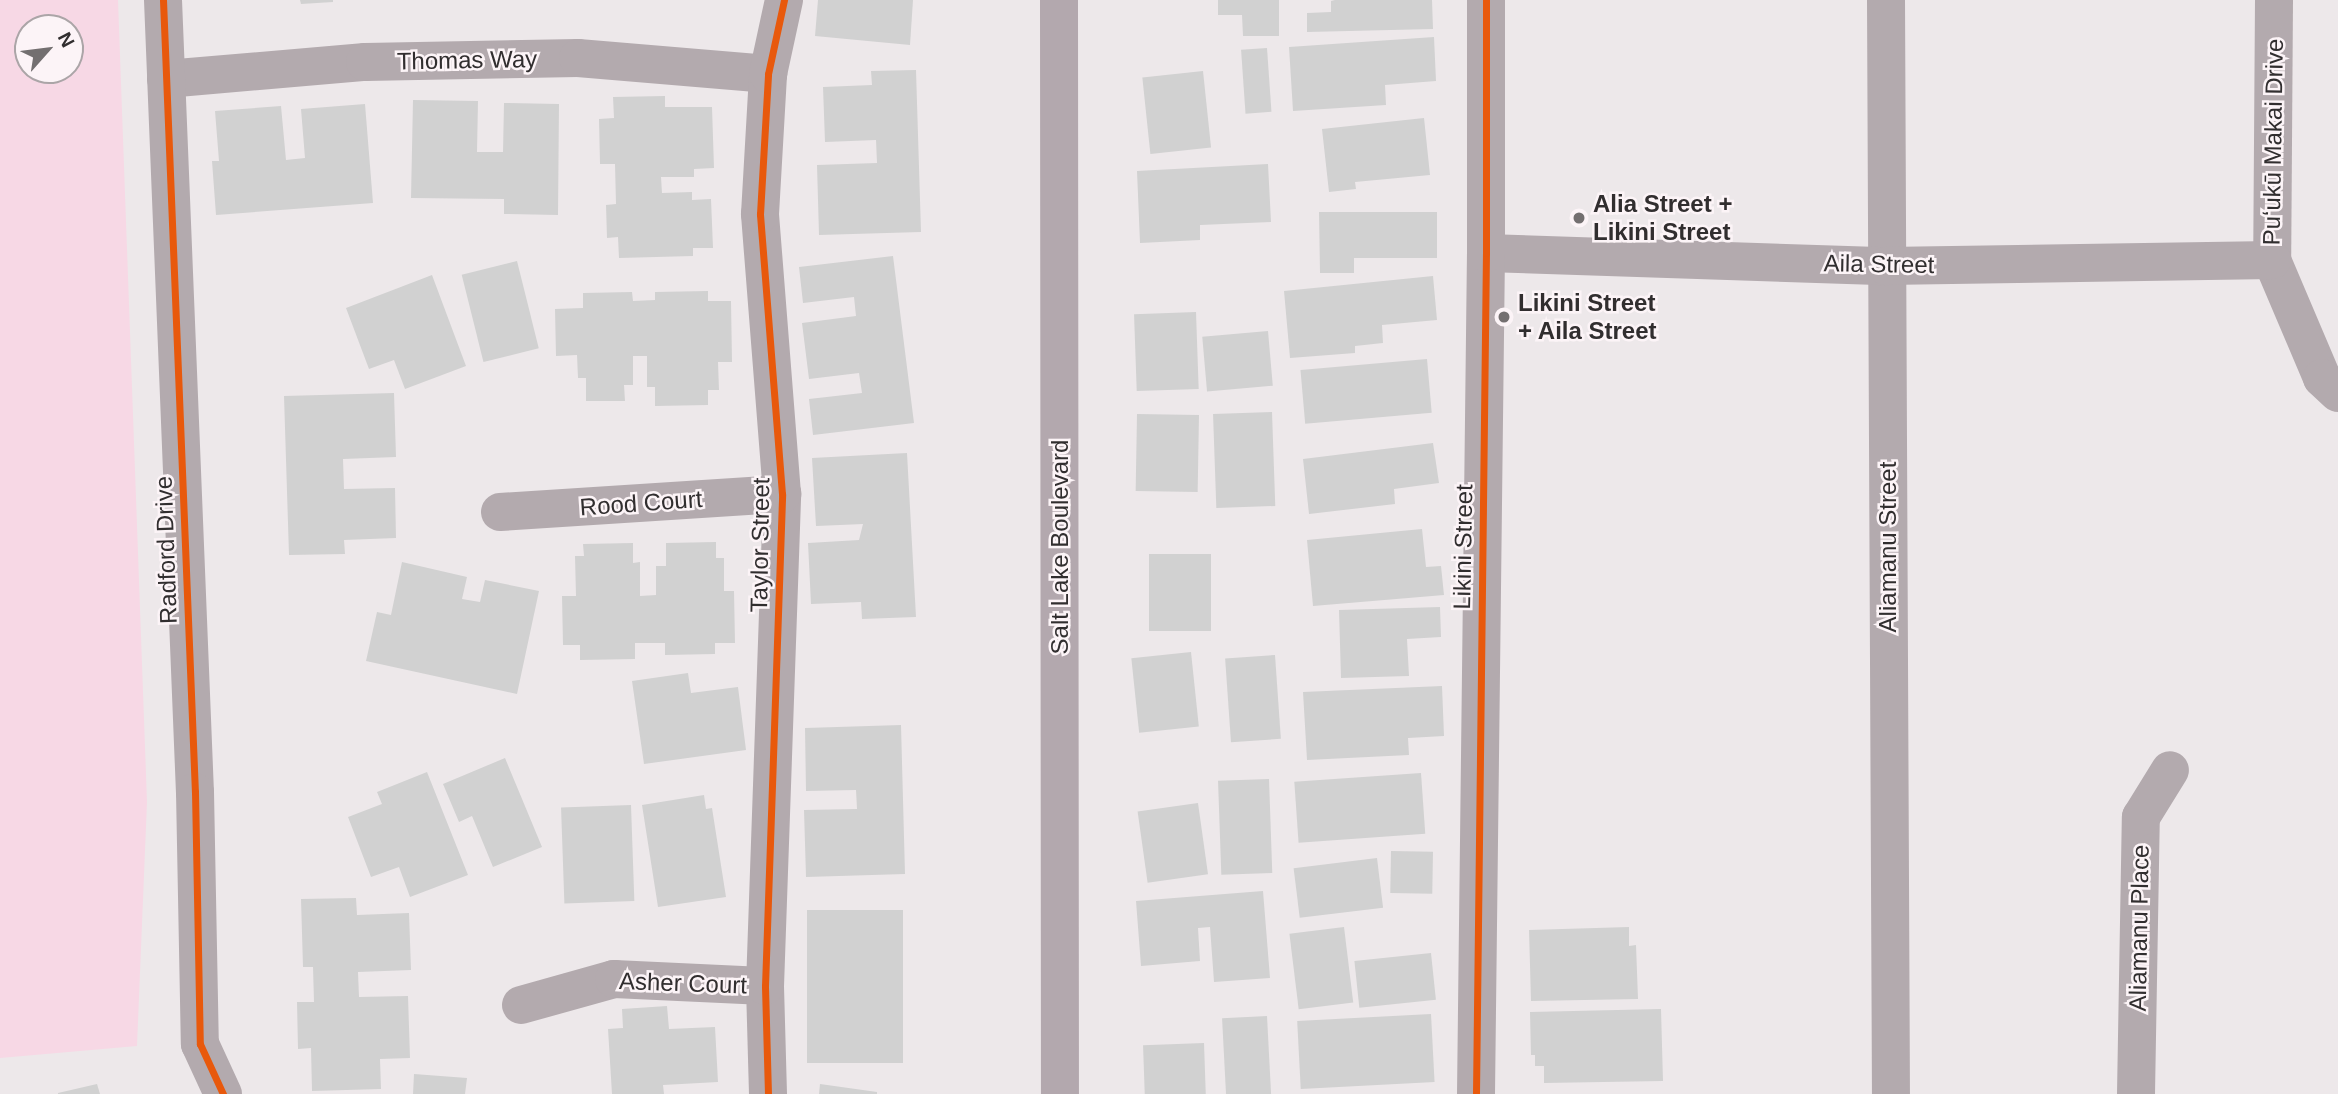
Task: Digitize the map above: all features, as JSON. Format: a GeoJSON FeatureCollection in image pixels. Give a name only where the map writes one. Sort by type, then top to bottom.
{"type":"FeatureCollection","features":[{"type":"Feature","properties":{"kind":"main road","name":"Salt Lake Boulevard"},"geometry":{"type":"LineString","coordinates":[[1059,0],[1060,1094]]}},
{"type":"Feature","properties":{"kind":"street","name":"Radford Drive"},"geometry":{"type":"LineString","coordinates":[[163,0],[195,792],[200,1044],[223,1094]]}},
{"type":"Feature","properties":{"kind":"street","name":"Taylor Street"},"geometry":{"type":"LineString","coordinates":[[768,1094],[765,986],[782,494],[760,214],[768,74],[784,0]]}},
{"type":"Feature","properties":{"kind":"street","name":"Likini Street"},"geometry":{"type":"LineString","coordinates":[[1476,1094],[1486,253],[1486,0]]}},
{"type":"Feature","properties":{"kind":"street","name":"Aliamanu Street"},"geometry":{"type":"LineString","coordinates":[[1886,0],[1891,1094]]}},
{"type":"Feature","properties":{"kind":"street","name":"Puʻukū Makai Drive"},"geometry":{"type":"LineString","coordinates":[[2274,0],[2272,260],[2322,378],[2338,393]]}},
{"type":"Feature","properties":{"kind":"street","name":"Thomas Way"},"geometry":{"type":"LineString","coordinates":[[166,79],[365,62],[578,58],[768,74]]}},
{"type":"Feature","properties":{"kind":"street","name":"Aila Street"},"geometry":{"type":"LineString","coordinates":[[1486,253],[1886,266],[2272,260]]}},
{"type":"Feature","properties":{"kind":"street","name":"Rood Court"},"geometry":{"type":"LineString","coordinates":[[500,512],[782,494]]}},
{"type":"Feature","properties":{"kind":"street","name":"Aliamanu Place"},"geometry":{"type":"LineString","coordinates":[[2136,1094],[2141,817],[2170,770]]}},
{"type":"Feature","properties":{"kind":"street","name":"Asher Court"},"geometry":{"type":"LineString","coordinates":[[521,1005],[614,979],[765,986]]}},
{"type":"Feature","properties":{"kind":"shaded area"},"geometry":{"type":"Polygon","coordinates":[[[0,0],[118,0],[147,802],[137,1046],[0,1058],[0,0]]]}},
{"type":"Feature","properties":{"kind":"building"},"geometry":{"type":"Polygon","coordinates":[[[300,0],[333,0],[333,2],[301,4],[300,0]]]}},
{"type":"Feature","properties":{"kind":"building"},"geometry":{"type":"Polygon","coordinates":[[[818,0],[913,0],[910,45],[815,36],[818,0]]]}},
{"type":"Feature","properties":{"kind":"building"},"geometry":{"type":"Polygon","coordinates":[[[1218,0],[1279,0],[1279,36],[1243,36],[1242,15],[1218,15],[1218,0]]]}},
{"type":"Feature","properties":{"kind":"building"},"geometry":{"type":"Polygon","coordinates":[[[1432,0],[1433,29],[1307,32],[1307,13],[1331,12],[1331,1],[1432,0]]]}},
{"type":"Feature","properties":{"kind":"building"},"geometry":{"type":"Polygon","coordinates":[[[1434,37],[1436,81],[1385,85],[1386,105],[1293,111],[1289,47],[1434,37]]]}},
{"type":"Feature","properties":{"kind":"building"},"geometry":{"type":"Polygon","coordinates":[[[1267,48],[1271,112],[1246,114],[1241,50],[1267,48]]]}},
{"type":"Feature","properties":{"kind":"building"},"geometry":{"type":"Polygon","coordinates":[[[916,70],[921,232],[819,235],[817,165],[877,163],[876,140],[825,142],[823,87],[872,85],[871,71],[916,70]]]}},
{"type":"Feature","properties":{"kind":"building"},"geometry":{"type":"Polygon","coordinates":[[[1203,71],[1211,148],[1150,154],[1142,77],[1203,71]]]}},
{"type":"Feature","properties":{"kind":"building"},"geometry":{"type":"Polygon","coordinates":[[[665,96],[665,107],[712,107],[714,168],[694,169],[694,177],[661,177],[662,193],[692,192],[692,200],[711,199],[713,248],[693,248],[693,256],[619,258],[618,237],[607,238],[606,205],[616,204],[615,164],[600,164],[599,119],[614,118],[613,97],[665,96]]]}},
{"type":"Feature","properties":{"kind":"building"},"geometry":{"type":"Polygon","coordinates":[[[413,100],[478,101],[477,152],[503,152],[504,103],[559,104],[558,215],[504,214],[504,199],[411,198],[413,100]]]}},
{"type":"Feature","properties":{"kind":"building"},"geometry":{"type":"Polygon","coordinates":[[[365,104],[373,203],[216,215],[212,161],[219,161],[215,111],[281,106],[286,160],[305,158],[301,109],[365,104]]]}},
{"type":"Feature","properties":{"kind":"building"},"geometry":{"type":"Polygon","coordinates":[[[1424,118],[1430,175],[1355,182],[1356,189],[1329,192],[1322,129],[1424,118]]]}},
{"type":"Feature","properties":{"kind":"building"},"geometry":{"type":"Polygon","coordinates":[[[1268,164],[1271,222],[1200,225],[1200,240],[1140,243],[1137,171],[1268,164]]]}},
{"type":"Feature","properties":{"kind":"building"},"geometry":{"type":"Polygon","coordinates":[[[1319,212],[1437,212],[1437,258],[1354,258],[1354,273],[1320,273],[1319,212]]]}},
{"type":"Feature","properties":{"kind":"building"},"geometry":{"type":"Polygon","coordinates":[[[893,256],[914,423],[813,435],[809,399],[862,393],[859,373],[809,379],[802,323],[856,316],[854,297],[803,303],[799,267],[893,256]]]}},
{"type":"Feature","properties":{"kind":"building"},"geometry":{"type":"Polygon","coordinates":[[[517,261],[539,348],[483,362],[462,275],[517,261]]]}},
{"type":"Feature","properties":{"kind":"building"},"geometry":{"type":"Polygon","coordinates":[[[432,275],[466,366],[405,389],[394,360],[369,369],[346,308],[432,275]]]}},
{"type":"Feature","properties":{"kind":"building"},"geometry":{"type":"Polygon","coordinates":[[[1433,276],[1437,320],[1382,325],[1383,343],[1355,346],[1355,353],[1290,358],[1284,291],[1433,276]]]}},
{"type":"Feature","properties":{"kind":"building"},"geometry":{"type":"Polygon","coordinates":[[[708,291],[708,301],[731,301],[732,362],[718,362],[719,390],[708,390],[708,405],[655,406],[655,387],[647,387],[647,356],[633,356],[633,385],[624,385],[625,401],[586,401],[586,378],[578,378],[577,355],[556,356],[555,309],[583,308],[583,293],[632,292],[633,301],[655,300],[655,292],[708,291]]]}},
{"type":"Feature","properties":{"kind":"building"},"geometry":{"type":"Polygon","coordinates":[[[1196,312],[1199,389],[1137,391],[1134,314],[1196,312]]]}},
{"type":"Feature","properties":{"kind":"building"},"geometry":{"type":"Polygon","coordinates":[[[1268,331],[1273,386],[1207,392],[1202,337],[1268,331]]]}},
{"type":"Feature","properties":{"kind":"building"},"geometry":{"type":"Polygon","coordinates":[[[1427,359],[1432,413],[1305,424],[1300,370],[1427,359]]]}},
{"type":"Feature","properties":{"kind":"building"},"geometry":{"type":"Polygon","coordinates":[[[394,393],[396,457],[343,459],[344,489],[395,488],[396,538],[344,540],[345,554],[289,555],[284,396],[394,393]]]}},
{"type":"Feature","properties":{"kind":"building"},"geometry":{"type":"Polygon","coordinates":[[[1272,412],[1275,506],[1216,508],[1213,414],[1272,412]]]}},
{"type":"Feature","properties":{"kind":"building"},"geometry":{"type":"Polygon","coordinates":[[[1137,414],[1199,415],[1198,492],[1136,491],[1137,414]]]}},
{"type":"Feature","properties":{"kind":"building"},"geometry":{"type":"Polygon","coordinates":[[[1433,443],[1439,483],[1394,489],[1395,504],[1309,514],[1303,459],[1433,443]]]}},
{"type":"Feature","properties":{"kind":"building"},"geometry":{"type":"Polygon","coordinates":[[[907,453],[916,617],[862,619],[861,602],[811,604],[808,543],[859,540],[863,524],[816,526],[812,458],[907,453]]]}},
{"type":"Feature","properties":{"kind":"building"},"geometry":{"type":"Polygon","coordinates":[[[1422,529],[1426,567],[1441,566],[1444,595],[1313,606],[1307,540],[1422,529]]]}},
{"type":"Feature","properties":{"kind":"building"},"geometry":{"type":"Polygon","coordinates":[[[716,542],[716,558],[724,558],[724,591],[734,591],[735,643],[715,643],[715,654],[665,655],[665,643],[635,643],[635,659],[580,660],[580,645],[563,645],[562,596],[576,596],[575,556],[584,556],[583,544],[633,543],[633,563],[640,562],[640,596],[656,595],[656,566],[666,566],[666,543],[716,542]]]}},
{"type":"Feature","properties":{"kind":"building"},"geometry":{"type":"Polygon","coordinates":[[[1149,554],[1211,554],[1211,631],[1149,631],[1149,554]]]}},
{"type":"Feature","properties":{"kind":"building"},"geometry":{"type":"Polygon","coordinates":[[[402,562],[467,577],[462,599],[480,602],[485,580],[539,591],[517,694],[366,661],[377,612],[391,615],[402,562]]]}},
{"type":"Feature","properties":{"kind":"building"},"geometry":{"type":"Polygon","coordinates":[[[1440,607],[1441,637],[1407,639],[1409,676],[1341,678],[1339,610],[1440,607]]]}},
{"type":"Feature","properties":{"kind":"building"},"geometry":{"type":"Polygon","coordinates":[[[1191,652],[1199,727],[1139,733],[1131,658],[1191,652]]]}},
{"type":"Feature","properties":{"kind":"building"},"geometry":{"type":"Polygon","coordinates":[[[1275,655],[1281,739],[1231,742],[1225,658],[1275,655]]]}},
{"type":"Feature","properties":{"kind":"building"},"geometry":{"type":"Polygon","coordinates":[[[688,673],[691,693],[738,687],[746,750],[644,764],[632,681],[688,673]]]}},
{"type":"Feature","properties":{"kind":"building"},"geometry":{"type":"Polygon","coordinates":[[[1442,686],[1444,736],[1408,738],[1409,755],[1307,760],[1303,692],[1442,686]]]}},
{"type":"Feature","properties":{"kind":"building"},"geometry":{"type":"Polygon","coordinates":[[[901,725],[905,874],[806,877],[804,810],[857,809],[856,790],[806,791],[805,728],[901,725]]]}},
{"type":"Feature","properties":{"kind":"building"},"geometry":{"type":"Polygon","coordinates":[[[505,758],[542,847],[493,867],[472,816],[459,822],[443,784],[505,758]]]}},
{"type":"Feature","properties":{"kind":"building"},"geometry":{"type":"Polygon","coordinates":[[[427,772],[468,875],[410,897],[399,867],[371,877],[348,817],[382,804],[377,792],[427,772]]]}},
{"type":"Feature","properties":{"kind":"building"},"geometry":{"type":"Polygon","coordinates":[[[1421,773],[1425,834],[1299,843],[1294,782],[1421,773]]]}},
{"type":"Feature","properties":{"kind":"building"},"geometry":{"type":"Polygon","coordinates":[[[1269,779],[1272,873],[1221,875],[1218,781],[1269,779]]]}},
{"type":"Feature","properties":{"kind":"building"},"geometry":{"type":"Polygon","coordinates":[[[704,795],[706,809],[712,808],[726,897],[658,907],[642,805],[704,795]]]}},
{"type":"Feature","properties":{"kind":"building"},"geometry":{"type":"Polygon","coordinates":[[[1198,803],[1208,874],[1148,883],[1138,811],[1198,803]]]}},
{"type":"Feature","properties":{"kind":"building"},"geometry":{"type":"Polygon","coordinates":[[[631,805],[634,901],[564,903],[561,807],[631,805]]]}},
{"type":"Feature","properties":{"kind":"building"},"geometry":{"type":"Polygon","coordinates":[[[1391,851],[1433,852],[1432,894],[1390,893],[1391,851]]]}},
{"type":"Feature","properties":{"kind":"building"},"geometry":{"type":"Polygon","coordinates":[[[1377,858],[1383,908],[1300,918],[1294,868],[1377,858]]]}},
{"type":"Feature","properties":{"kind":"building"},"geometry":{"type":"Polygon","coordinates":[[[1263,891],[1270,978],[1214,982],[1210,927],[1198,928],[1200,961],[1141,966],[1136,901],[1263,891]]]}},
{"type":"Feature","properties":{"kind":"building"},"geometry":{"type":"Polygon","coordinates":[[[356,898],[357,915],[409,913],[411,970],[358,972],[359,997],[408,996],[410,1058],[380,1059],[381,1089],[312,1091],[311,1048],[298,1049],[297,1002],[314,1002],[313,967],[303,967],[301,899],[356,898]]]}},
{"type":"Feature","properties":{"kind":"building"},"geometry":{"type":"Polygon","coordinates":[[[807,910],[903,910],[903,1063],[807,1063],[807,910]]]}},
{"type":"Feature","properties":{"kind":"building"},"geometry":{"type":"Polygon","coordinates":[[[1344,927],[1353,1002],[1299,1009],[1289,934],[1344,927]]]}},
{"type":"Feature","properties":{"kind":"building"},"geometry":{"type":"Polygon","coordinates":[[[1629,927],[1629,946],[1636,945],[1638,999],[1531,1001],[1529,930],[1629,927]]]}},
{"type":"Feature","properties":{"kind":"building"},"geometry":{"type":"Polygon","coordinates":[[[1431,953],[1436,1000],[1359,1008],[1354,961],[1431,953]]]}},
{"type":"Feature","properties":{"kind":"building"},"geometry":{"type":"Polygon","coordinates":[[[667,1006],[669,1029],[715,1027],[718,1082],[663,1085],[664,1094],[612,1094],[608,1029],[623,1028],[622,1009],[667,1006]]]}},
{"type":"Feature","properties":{"kind":"building"},"geometry":{"type":"Polygon","coordinates":[[[1661,1009],[1663,1081],[1544,1083],[1544,1066],[1535,1066],[1535,1055],[1531,1055],[1530,1012],[1661,1009]]]}},
{"type":"Feature","properties":{"kind":"building"},"geometry":{"type":"Polygon","coordinates":[[[1431,1014],[1435,1082],[1301,1089],[1297,1021],[1431,1014]]]}},
{"type":"Feature","properties":{"kind":"building"},"geometry":{"type":"Polygon","coordinates":[[[1267,1016],[1271,1094],[1226,1094],[1222,1018],[1267,1016]]]}},
{"type":"Feature","properties":{"kind":"building"},"geometry":{"type":"Polygon","coordinates":[[[1204,1043],[1206,1094],[1145,1094],[1143,1045],[1204,1043]]]}},
{"type":"Feature","properties":{"kind":"building"},"geometry":{"type":"Polygon","coordinates":[[[414,1074],[467,1078],[465,1094],[413,1094],[414,1074]]]}},
{"type":"Feature","properties":{"kind":"building"},"geometry":{"type":"Polygon","coordinates":[[[97,1084],[100,1094],[58,1094],[58,1093],[97,1084]]]}},
{"type":"Feature","properties":{"kind":"building"},"geometry":{"type":"Polygon","coordinates":[[[820,1084],[877,1092],[877,1094],[819,1094],[820,1084]]]}},
{"type":"Feature","properties":{"kind":"cycle path"},"geometry":{"type":"LineString","coordinates":[[163,0],[195,792],[200,1044],[223,1094]]}},
{"type":"Feature","properties":{"kind":"cycle path"},"geometry":{"type":"LineString","coordinates":[[768,1094],[765,986],[782,494],[760,214],[768,74],[784,0]]}},
{"type":"Feature","properties":{"kind":"cycle path"},"geometry":{"type":"LineString","coordinates":[[1476,1094],[1486,253],[1486,0]]}},
{"type":"Feature","properties":{"kind":"place","name":"Alia Street + Likini Street"},"geometry":{"type":"Point","coordinates":[1579,218]}},
{"type":"Feature","properties":{"kind":"place","name":"Likini Street + Aila Street"},"geometry":{"type":"Point","coordinates":[1504,317]}}]}
